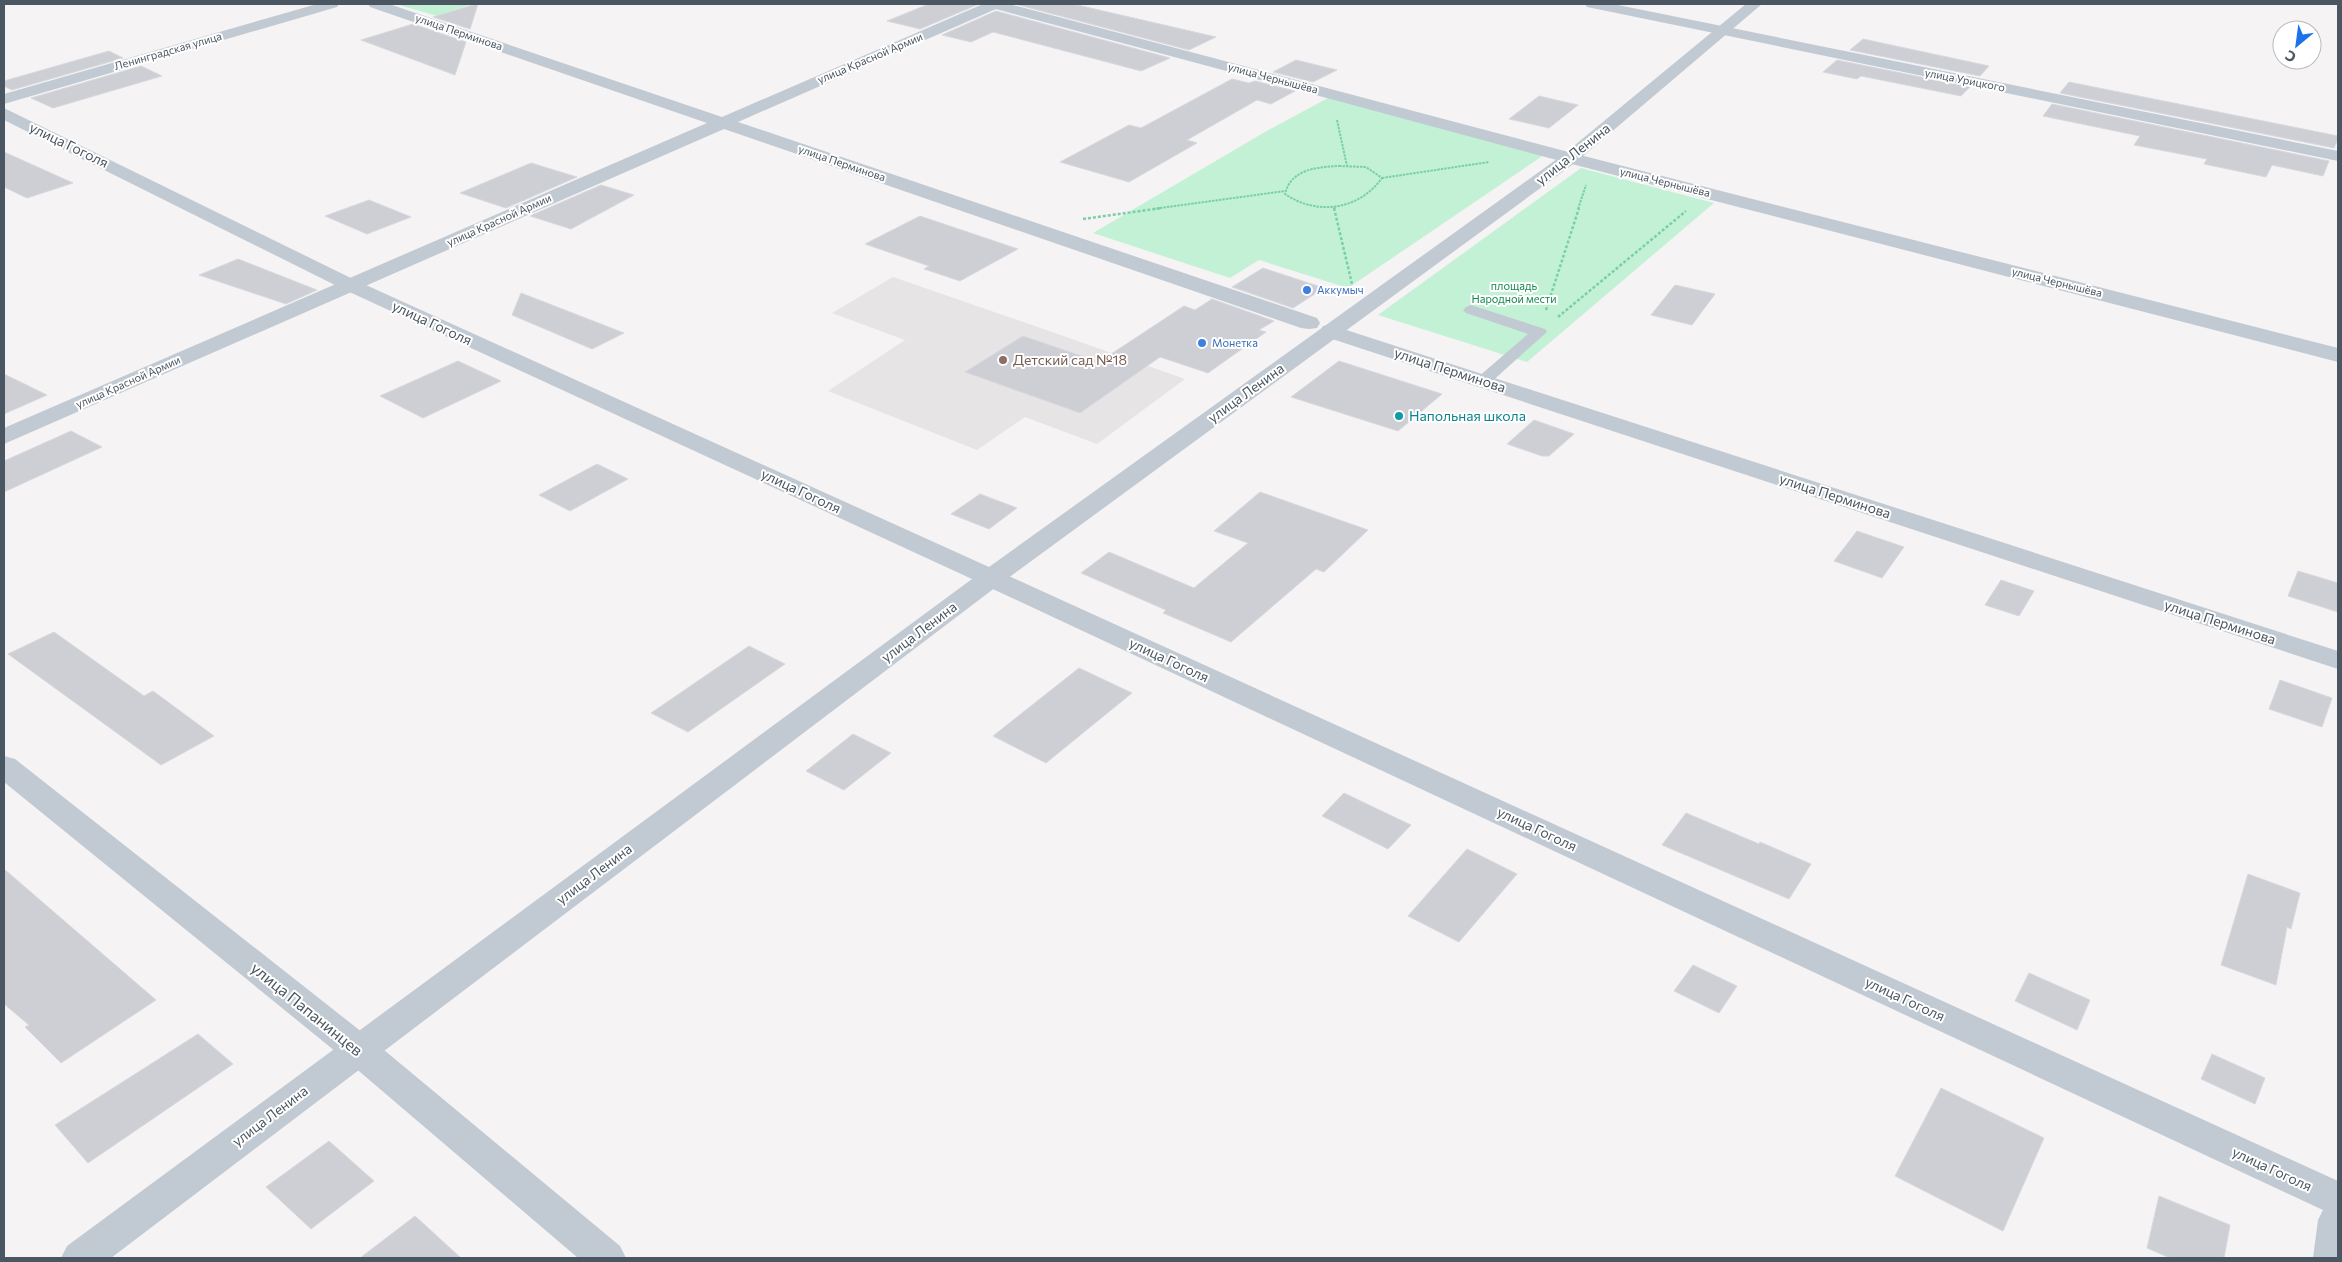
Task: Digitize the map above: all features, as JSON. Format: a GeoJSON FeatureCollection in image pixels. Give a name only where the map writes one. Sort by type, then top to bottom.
{"type":"FeatureCollection","features":[{"type":"Feature","properties":{"kind":"street","name":"Ленинградская улица"},"geometry":{"type":"LineString","coordinates":[[4,99],[332,4]]}},
{"type":"Feature","properties":{"kind":"street","name":"улица Перминова"},"geometry":{"type":"LineString","coordinates":[[375,4],[1320,327],[2338,660]]}},
{"type":"Feature","properties":{"kind":"street","name":"улица Красной Армии"},"geometry":{"type":"LineString","coordinates":[[4,437],[994,4]]}},
{"type":"Feature","properties":{"kind":"street","name":"улица Чернышёва"},"geometry":{"type":"LineString","coordinates":[[994,4],[1570,158],[2338,355]]}},
{"type":"Feature","properties":{"kind":"street","name":"улица Урицкого"},"geometry":{"type":"LineString","coordinates":[[1592,4],[2338,156]]}},
{"type":"Feature","properties":{"kind":"street","name":"улица Ленина"},"geometry":{"type":"LineString","coordinates":[[81,1258],[991,578],[1320,327],[1570,158],[1755,4]]}},
{"type":"Feature","properties":{"kind":"street","name":"улица Гоголя"},"geometry":{"type":"LineString","coordinates":[[4,113],[350,285],[991,578],[2338,1199]]}},
{"type":"Feature","properties":{"kind":"street","name":"улица Папанинцев"},"geometry":{"type":"LineString","coordinates":[[4,766],[359,1050],[606,1258]]}},
{"type":"Feature","properties":{"kind":"street"},"geometry":{"type":"LineString","coordinates":[[2333,1258],[2338,1220]]}},
{"type":"Feature","properties":{"kind":"lane"},"geometry":{"type":"LineString","coordinates":[[1471,310],[1540,332]]}},
{"type":"Feature","properties":{"kind":"lane"},"geometry":{"type":"LineString","coordinates":[[1483,381],[1540,332]]}},
{"type":"Feature","properties":{"kind":"path"},"geometry":{"type":"LineString","coordinates":[[1332,94],[1347,166]]}},
{"type":"Feature","properties":{"kind":"path"},"geometry":{"type":"LineString","coordinates":[[1285,192],[1294,176],[1319,168],[1368,167],[1382,178],[1495,161]]}},
{"type":"Feature","properties":{"kind":"path"},"geometry":{"type":"LineString","coordinates":[[1540,332],[1593,163]]}},
{"type":"Feature","properties":{"kind":"path"},"geometry":{"type":"LineString","coordinates":[[1285,192],[1284,194],[1300,204],[1334,207],[1365,198],[1382,178]]}},
{"type":"Feature","properties":{"kind":"path"},"geometry":{"type":"LineString","coordinates":[[1028,226],[1285,192]]}},
{"type":"Feature","properties":{"kind":"path"},"geometry":{"type":"LineString","coordinates":[[1540,332],[1709,193]]}},
{"type":"Feature","properties":{"kind":"path"},"geometry":{"type":"LineString","coordinates":[[1334,207],[1354,291]]}},
{"type":"Feature","properties":{"kind":"shaded area","name":"Детский сад №18"},"geometry":{"type":"Polygon","coordinates":[[[893,277],[1185,379],[1097,444],[1025,417],[977,450],[828,391],[905,340],[832,313],[893,277]]]}},
{"type":"Feature","properties":{"kind":"green space"},"geometry":{"type":"Polygon","coordinates":[[[396,4],[472,4],[437,16],[396,4]]]}},
{"type":"Feature","properties":{"kind":"green space"},"geometry":{"type":"Polygon","coordinates":[[[1328,98],[1544,155],[1348,288],[1259,260],[1230,278],[1093,233],[1265,132],[1328,98]]]}},
{"type":"Feature","properties":{"kind":"green space","name":"площадь Народной мести"},"geometry":{"type":"Polygon","coordinates":[[[1581,168],[1714,203],[1527,362],[1378,315],[1581,168]]]}},
{"type":"Feature","properties":{"kind":"building"},"geometry":{"type":"Polygon","coordinates":[[[478,4],[470,29],[433,17],[478,4]]]}},
{"type":"Feature","properties":{"kind":"building"},"geometry":{"type":"Polygon","coordinates":[[[929,4],[979,4],[920,29],[887,21],[929,4]]]}},
{"type":"Feature","properties":{"kind":"building"},"geometry":{"type":"Polygon","coordinates":[[[1015,4],[1073,4],[1216,37],[1189,50],[1015,4]]]}},
{"type":"Feature","properties":{"kind":"building"},"geometry":{"type":"Polygon","coordinates":[[[996,11],[1170,58],[1141,71],[993,32],[971,42],[942,35],[996,11]]]}},
{"type":"Feature","properties":{"kind":"building"},"geometry":{"type":"Polygon","coordinates":[[[413,24],[466,42],[455,75],[361,40],[413,24]]]}},
{"type":"Feature","properties":{"kind":"building"},"geometry":{"type":"Polygon","coordinates":[[[1863,39],[1989,66],[1980,76],[1850,50],[1863,39]]]}},
{"type":"Feature","properties":{"kind":"building"},"geometry":{"type":"Polygon","coordinates":[[[109,51],[123,58],[12,90],[4,86],[4,81],[109,51]]]}},
{"type":"Feature","properties":{"kind":"building"},"geometry":{"type":"Polygon","coordinates":[[[1296,60],[1337,70],[1313,82],[1273,72],[1296,60]]]}},
{"type":"Feature","properties":{"kind":"building"},"geometry":{"type":"Polygon","coordinates":[[[1837,60],[1970,87],[1961,96],[1861,76],[1857,79],[1823,72],[1837,60]]]}},
{"type":"Feature","properties":{"kind":"building"},"geometry":{"type":"Polygon","coordinates":[[[141,66],[162,76],[53,108],[31,98],[141,66]]]}},
{"type":"Feature","properties":{"kind":"building"},"geometry":{"type":"Polygon","coordinates":[[[1232,79],[1249,83],[1255,81],[1295,91],[1271,104],[1257,100],[1187,140],[1197,143],[1129,182],[1060,162],[1129,125],[1141,128],[1232,79]]]}},
{"type":"Feature","properties":{"kind":"building"},"geometry":{"type":"Polygon","coordinates":[[[2069,82],[2338,136],[2338,139],[2334,148],[2060,93],[2069,82]]]}},
{"type":"Feature","properties":{"kind":"building"},"geometry":{"type":"Polygon","coordinates":[[[1539,96],[1578,105],[1549,128],[1509,119],[1539,96]]]}},
{"type":"Feature","properties":{"kind":"building"},"geometry":{"type":"Polygon","coordinates":[[[2052,104],[2329,161],[2323,176],[2272,165],[2266,177],[2204,164],[2207,159],[2134,145],[2140,136],[2043,116],[2052,104]]]}},
{"type":"Feature","properties":{"kind":"building"},"geometry":{"type":"Polygon","coordinates":[[[4,152],[73,183],[27,198],[4,187],[4,152]]]}},
{"type":"Feature","properties":{"kind":"building"},"geometry":{"type":"Polygon","coordinates":[[[531,163],[577,177],[506,208],[460,193],[531,163]]]}},
{"type":"Feature","properties":{"kind":"building"},"geometry":{"type":"Polygon","coordinates":[[[601,185],[634,195],[571,229],[530,216],[601,185]]]}},
{"type":"Feature","properties":{"kind":"building"},"geometry":{"type":"Polygon","coordinates":[[[369,200],[411,217],[367,234],[325,216],[369,200]]]}},
{"type":"Feature","properties":{"kind":"building"},"geometry":{"type":"Polygon","coordinates":[[[920,216],[1018,249],[960,281],[924,269],[929,266],[865,244],[920,216]]]}},
{"type":"Feature","properties":{"kind":"building"},"geometry":{"type":"Polygon","coordinates":[[[238,259],[317,290],[286,304],[199,275],[238,259]]]}},
{"type":"Feature","properties":{"kind":"building"},"geometry":{"type":"Polygon","coordinates":[[[1263,268],[1324,288],[1293,308],[1232,287],[1263,268]]]}},
{"type":"Feature","properties":{"kind":"building"},"geometry":{"type":"Polygon","coordinates":[[[1675,285],[1715,294],[1692,325],[1651,315],[1675,285]]]}},
{"type":"Feature","properties":{"kind":"building"},"geometry":{"type":"Polygon","coordinates":[[[521,293],[624,333],[592,349],[512,315],[521,293]]]}},
{"type":"Feature","properties":{"kind":"building"},"geometry":{"type":"Polygon","coordinates":[[[1212,299],[1274,321],[1259,330],[1266,332],[1208,373],[1160,357],[1080,413],[965,372],[1023,336],[1099,362],[1184,306],[1195,310],[1212,299]]]}},
{"type":"Feature","properties":{"kind":"building"},"geometry":{"type":"Polygon","coordinates":[[[458,361],[501,381],[423,418],[380,396],[458,361]]]}},
{"type":"Feature","properties":{"kind":"building"},"geometry":{"type":"Polygon","coordinates":[[[1339,361],[1442,394],[1398,431],[1291,397],[1339,361]]]}},
{"type":"Feature","properties":{"kind":"building"},"geometry":{"type":"Polygon","coordinates":[[[4,374],[47,395],[4,414],[4,374]]]}},
{"type":"Feature","properties":{"kind":"building"},"geometry":{"type":"Polygon","coordinates":[[[1534,420],[1574,434],[1549,456],[1542,456],[1507,444],[1534,420]]]}},
{"type":"Feature","properties":{"kind":"building"},"geometry":{"type":"Polygon","coordinates":[[[71,431],[102,447],[4,492],[4,461],[71,431]]]}},
{"type":"Feature","properties":{"kind":"building"},"geometry":{"type":"Polygon","coordinates":[[[597,464],[628,479],[570,511],[539,495],[597,464]]]}},
{"type":"Feature","properties":{"kind":"building"},"geometry":{"type":"Polygon","coordinates":[[[1260,492],[1368,530],[1324,572],[1316,569],[1231,642],[1163,613],[1166,610],[1081,573],[1109,552],[1194,588],[1248,543],[1214,531],[1260,492]]]}},
{"type":"Feature","properties":{"kind":"building"},"geometry":{"type":"Polygon","coordinates":[[[980,494],[1017,508],[989,529],[951,514],[980,494]]]}},
{"type":"Feature","properties":{"kind":"building"},"geometry":{"type":"Polygon","coordinates":[[[1857,531],[1904,547],[1882,578],[1834,561],[1857,531]]]}},
{"type":"Feature","properties":{"kind":"building"},"geometry":{"type":"Polygon","coordinates":[[[2298,571],[2338,583],[2338,612],[2288,596],[2298,571]]]}},
{"type":"Feature","properties":{"kind":"building"},"geometry":{"type":"Polygon","coordinates":[[[2001,580],[2034,591],[2019,616],[1985,605],[2001,580]]]}},
{"type":"Feature","properties":{"kind":"building"},"geometry":{"type":"Polygon","coordinates":[[[54,632],[144,696],[153,691],[214,736],[161,765],[8,654],[54,632]]]}},
{"type":"Feature","properties":{"kind":"building"},"geometry":{"type":"Polygon","coordinates":[[[749,646],[785,664],[688,732],[651,713],[749,646]]]}},
{"type":"Feature","properties":{"kind":"building"},"geometry":{"type":"Polygon","coordinates":[[[1079,668],[1132,693],[1046,763],[993,736],[1079,668]]]}},
{"type":"Feature","properties":{"kind":"building"},"geometry":{"type":"Polygon","coordinates":[[[2280,680],[2332,698],[2322,727],[2269,709],[2280,680]]]}},
{"type":"Feature","properties":{"kind":"building"},"geometry":{"type":"Polygon","coordinates":[[[853,734],[891,753],[844,790],[806,771],[853,734]]]}},
{"type":"Feature","properties":{"kind":"building"},"geometry":{"type":"Polygon","coordinates":[[[1344,793],[1411,825],[1388,849],[1322,816],[1344,793]]]}},
{"type":"Feature","properties":{"kind":"building"},"geometry":{"type":"Polygon","coordinates":[[[1686,813],[1811,864],[1789,899],[1662,845],[1686,813]]]}},
{"type":"Feature","properties":{"kind":"building"},"geometry":{"type":"Polygon","coordinates":[[[1467,849],[1517,874],[1459,942],[1408,916],[1467,849]]]}},
{"type":"Feature","properties":{"kind":"building"},"geometry":{"type":"Polygon","coordinates":[[[4,869],[156,1000],[61,1063],[25,1027],[29,1025],[4,1004],[4,869]]]}},
{"type":"Feature","properties":{"kind":"building"},"geometry":{"type":"Polygon","coordinates":[[[2248,874],[2300,893],[2291,929],[2287,927],[2276,985],[2221,965],[2248,874]]]}},
{"type":"Feature","properties":{"kind":"building"},"geometry":{"type":"Polygon","coordinates":[[[1693,965],[1737,986],[1719,1013],[1674,991],[1693,965]]]}},
{"type":"Feature","properties":{"kind":"building"},"geometry":{"type":"Polygon","coordinates":[[[2029,973],[2090,1000],[2077,1030],[2015,1001],[2029,973]]]}},
{"type":"Feature","properties":{"kind":"building"},"geometry":{"type":"Polygon","coordinates":[[[198,1034],[233,1064],[88,1163],[55,1125],[198,1034]]]}},
{"type":"Feature","properties":{"kind":"building"},"geometry":{"type":"Polygon","coordinates":[[[2212,1054],[2265,1078],[2255,1104],[2201,1079],[2212,1054]]]}},
{"type":"Feature","properties":{"kind":"building"},"geometry":{"type":"Polygon","coordinates":[[[1941,1088],[2044,1138],[2003,1231],[1895,1176],[1941,1088]]]}},
{"type":"Feature","properties":{"kind":"building"},"geometry":{"type":"Polygon","coordinates":[[[329,1141],[374,1181],[311,1229],[266,1187],[329,1141]]]}},
{"type":"Feature","properties":{"kind":"building"},"geometry":{"type":"Polygon","coordinates":[[[2159,1196],[2230,1225],[2224,1258],[2170,1258],[2147,1248],[2159,1196]]]}},
{"type":"Feature","properties":{"kind":"building"},"geometry":{"type":"Polygon","coordinates":[[[415,1216],[461,1258],[360,1258],[415,1216]]]}},
{"type":"Feature","properties":{"kind":"place","name":"Аккумыч"},"geometry":{"type":"Point","coordinates":[1307,290]}},
{"type":"Feature","properties":{"kind":"place","name":"Монетка"},"geometry":{"type":"Point","coordinates":[1202,343]}},
{"type":"Feature","properties":{"kind":"place","name":"Детский сад №18"},"geometry":{"type":"Point","coordinates":[1003,360]}},
{"type":"Feature","properties":{"kind":"place","name":"Напольная школа"},"geometry":{"type":"Point","coordinates":[1399,416]}}]}
